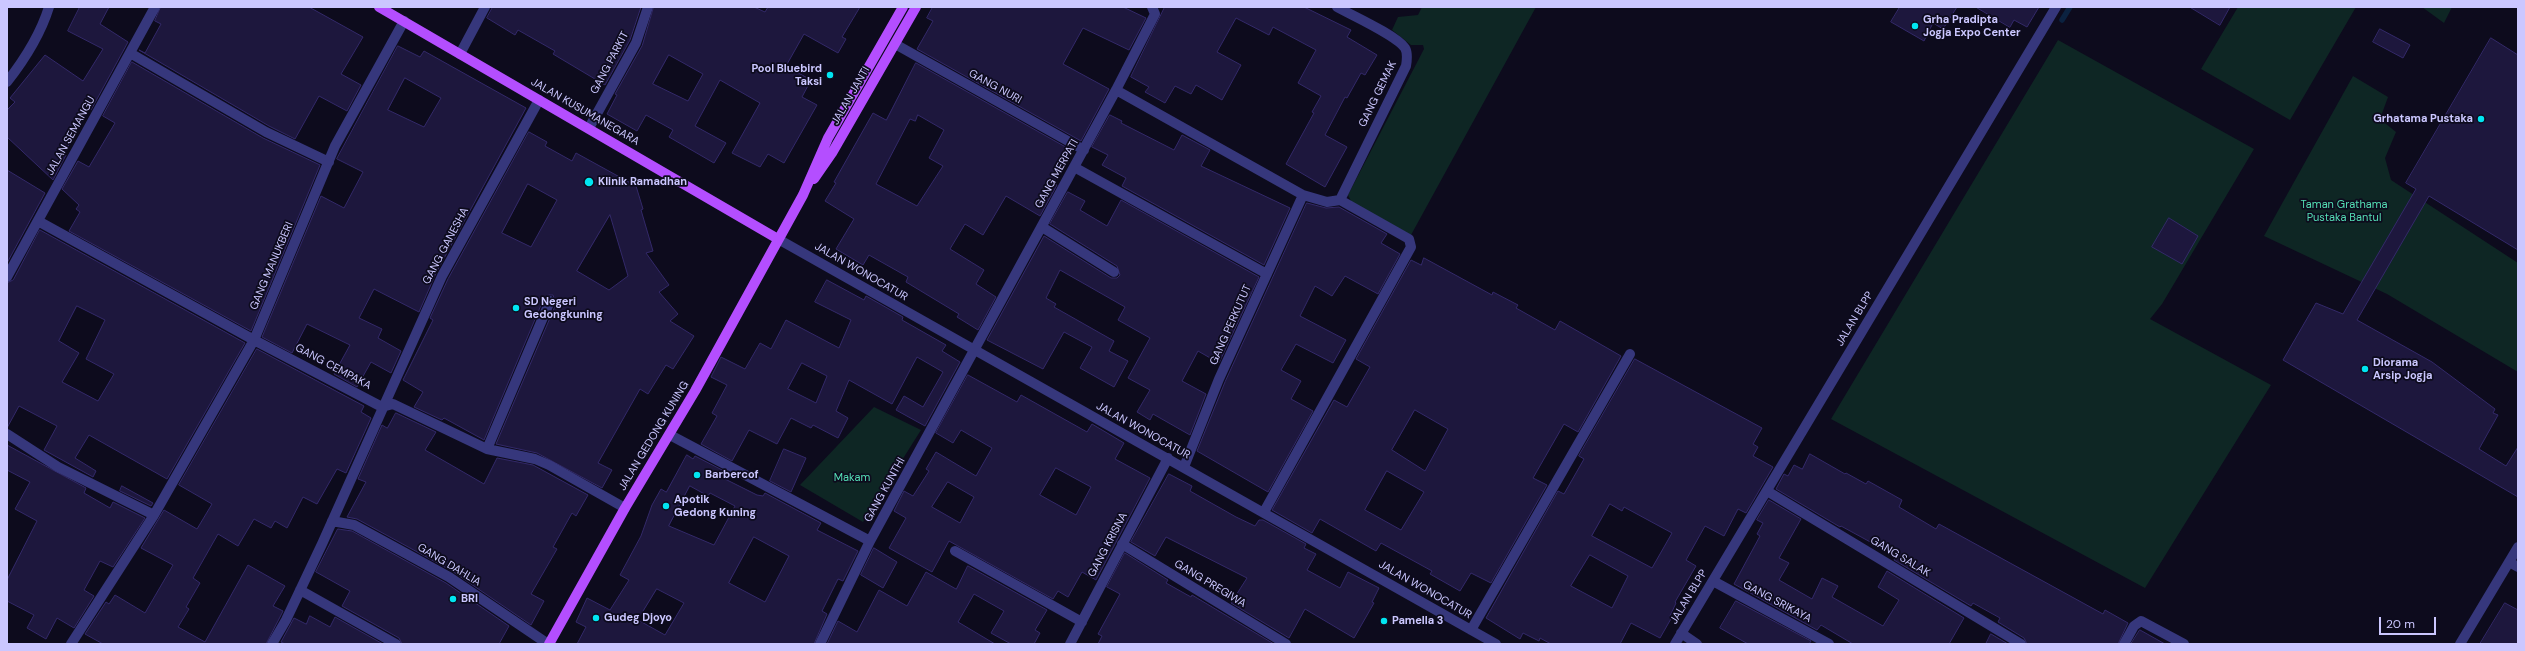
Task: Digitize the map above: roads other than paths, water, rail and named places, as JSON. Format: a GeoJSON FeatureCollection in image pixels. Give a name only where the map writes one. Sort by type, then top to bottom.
{"type":"FeatureCollection","features":[{"type":"Feature","properties":{"kind":"main road","name":"JALAN KUSUMANEGARA"},"geometry":{"type":"LineString","coordinates":[[379,7],[778,239]]}},
{"type":"Feature","properties":{"kind":"main road","name":"JALAN JANTI"},"geometry":{"type":"LineString","coordinates":[[803,195],[828,138],[903,7]]}},
{"type":"Feature","properties":{"kind":"main road","name":"JALAN JANTI"},"geometry":{"type":"LineString","coordinates":[[778,239],[803,195],[832,153],[916,7]]}},
{"type":"Feature","properties":{"kind":"main road","name":"JALAN GEDONG KUNING"},"geometry":{"type":"LineString","coordinates":[[549,644],[625,508],[670,435],[778,239]]}},
{"type":"Feature","properties":{"kind":"street"},"geometry":{"type":"LineString","coordinates":[[7,81],[30,52],[44,23],[49,7]]}},
{"type":"Feature","properties":{"kind":"street","name":"JALAN SEMANGU"},"geometry":{"type":"LineString","coordinates":[[7,277],[155,7]]}},
{"type":"Feature","properties":{"kind":"street"},"geometry":{"type":"LineString","coordinates":[[460,54],[485,7]]}},
{"type":"Feature","properties":{"kind":"street","name":"GANG PARKIT"},"geometry":{"type":"LineString","coordinates":[[589,128],[636,43],[648,7]]}},
{"type":"Feature","properties":{"kind":"street","name":"GANG MERPATI"},"geometry":{"type":"LineString","coordinates":[[974,351],[1116,90],[1155,14],[1152,7]]}},
{"type":"Feature","properties":{"kind":"street","name":"GANG GEMAK"},"geometry":{"type":"LineString","coordinates":[[1337,7],[1393,38],[1405,48],[1407,56],[1406,66],[1340,200]]}},
{"type":"Feature","properties":{"kind":"street","name":"JALAN BLPP"},"geometry":{"type":"LineString","coordinates":[[1675,644],[2056,7]]}},
{"type":"Feature","properties":{"kind":"street","name":"GANG MANUKBERI"},"geometry":{"type":"LineString","coordinates":[[71,644],[154,515],[254,340],[329,162],[404,21]]}},
{"type":"Feature","properties":{"kind":"street","name":"GANG NURI"},"geometry":{"type":"LineString","coordinates":[[895,44],[1084,150]]}},
{"type":"Feature","properties":{"kind":"street"},"geometry":{"type":"LineString","coordinates":[[130,54],[266,132],[329,162]]}},
{"type":"Feature","properties":{"kind":"street"},"geometry":{"type":"LineString","coordinates":[[1116,90],[1303,195],[1327,202],[1340,200],[1409,239],[1410,247],[1264,512]]}},
{"type":"Feature","properties":{"kind":"street","name":"GANG GANESHA"},"geometry":{"type":"LineString","coordinates":[[272,644],[300,590],[332,521],[442,276],[539,100]]}},
{"type":"Feature","properties":{"kind":"street"},"geometry":{"type":"LineString","coordinates":[[1074,167],[1267,274]]}},
{"type":"Feature","properties":{"kind":"street","name":"GANG PERKUTUT"},"geometry":{"type":"LineString","coordinates":[[1184,467],[1219,379],[1303,195]]}},
{"type":"Feature","properties":{"kind":"street","name":"GANG CEMPAKA"},"geometry":{"type":"LineString","coordinates":[[38,221],[254,340],[382,407],[393,404],[487,448],[535,458],[625,508]]}},
{"type":"Feature","properties":{"kind":"street"},"geometry":{"type":"LineString","coordinates":[[1042,227],[1114,272]]}},
{"type":"Feature","properties":{"kind":"street","name":"JALAN WONOCATUR"},"geometry":{"type":"LineString","coordinates":[[778,239],[974,351],[1168,458],[1496,644]]}},
{"type":"Feature","properties":{"kind":"street"},"geometry":{"type":"LineString","coordinates":[[487,448],[550,301]]}},
{"type":"Feature","properties":{"kind":"street","name":"GANG KUNTHI"},"geometry":{"type":"LineString","coordinates":[[820,644],[870,541],[974,351]]}},
{"type":"Feature","properties":{"kind":"street"},"geometry":{"type":"LineString","coordinates":[[1471,630],[1630,354]]}},
{"type":"Feature","properties":{"kind":"street"},"geometry":{"type":"LineString","coordinates":[[7,434],[58,467],[154,515]]}},
{"type":"Feature","properties":{"kind":"street"},"geometry":{"type":"LineString","coordinates":[[670,435],[870,541]]}},
{"type":"Feature","properties":{"kind":"street","name":"GANG KRISNA"},"geometry":{"type":"LineString","coordinates":[[1070,644],[1168,458]]}},
{"type":"Feature","properties":{"kind":"street","name":"GANG SALAK"},"geometry":{"type":"LineString","coordinates":[[1767,491],[2021,644]]}},
{"type":"Feature","properties":{"kind":"street","name":"GANG DAHLIA"},"geometry":{"type":"LineString","coordinates":[[332,521],[354,525],[449,577],[549,644]]}},
{"type":"Feature","properties":{"kind":"street","name":"GANG PREGIWA"},"geometry":{"type":"LineString","coordinates":[[1122,544],[1286,644]]}},
{"type":"Feature","properties":{"kind":"street"},"geometry":{"type":"LineString","coordinates":[[2460,644],[2518,547]]}},
{"type":"Feature","properties":{"kind":"street"},"geometry":{"type":"LineString","coordinates":[[955,551],[1082,622]]}},
{"type":"Feature","properties":{"kind":"street"},"geometry":{"type":"LineString","coordinates":[[2509,562],[2518,567]]}},
{"type":"Feature","properties":{"kind":"street","name":"GANG SRIKAYA"},"geometry":{"type":"LineString","coordinates":[[1713,581],[1829,644]]}},
{"type":"Feature","properties":{"kind":"street"},"geometry":{"type":"LineString","coordinates":[[300,590],[396,644]]}},
{"type":"Feature","properties":{"kind":"street"},"geometry":{"type":"LineString","coordinates":[[2124,644],[2137,622],[2144,622],[2184,644]]}},
{"type":"Feature","properties":{"kind":"street"},"geometry":{"type":"LineString","coordinates":[[1681,633],[1697,644]]}},
{"type":"Feature","properties":{"kind":"waterway"},"geometry":{"type":"LineString","coordinates":[[2062,20],[2070,7]]}},
{"type":"Feature","properties":{"kind":"place","name":"Grha Pradipta Jogja Expo Center"},"geometry":{"type":"Point","coordinates":[1915,26]}},
{"type":"Feature","properties":{"kind":"place","name":"Pool Bluebird Taksi"},"geometry":{"type":"Point","coordinates":[830,75]}},
{"type":"Feature","properties":{"kind":"place","name":"Grhatama Pustaka"},"geometry":{"type":"Point","coordinates":[2481,119]}},
{"type":"Feature","properties":{"kind":"place","name":"Klinik Ramadhan"},"geometry":{"type":"Point","coordinates":[589,182]}},
{"type":"Feature","properties":{"kind":"place","name":"SD Negeri Gedongkuning"},"geometry":{"type":"Point","coordinates":[516,308]}},
{"type":"Feature","properties":{"kind":"place","name":"Diorama Arsip Jogja"},"geometry":{"type":"Point","coordinates":[2365,369]}},
{"type":"Feature","properties":{"kind":"place","name":"Barbercof"},"geometry":{"type":"Point","coordinates":[697,475]}},
{"type":"Feature","properties":{"kind":"place","name":"Apotik Gedong Kuning"},"geometry":{"type":"Point","coordinates":[666,506]}},
{"type":"Feature","properties":{"kind":"place","name":"BRI"},"geometry":{"type":"Point","coordinates":[453,599]}},
{"type":"Feature","properties":{"kind":"place","name":"Gudeg Djoyo"},"geometry":{"type":"Point","coordinates":[596,618]}},
{"type":"Feature","properties":{"kind":"place","name":"Pamella 3"},"geometry":{"type":"Point","coordinates":[1384,621]}},
{"type":"Feature","properties":{"kind":"park label","name":"Taman Grathama Pustaka Bantul"},"geometry":{"type":"Point","coordinates":[2344,211]}},
{"type":"Feature","properties":{"kind":"park label","name":"Makam"},"geometry":{"type":"Point","coordinates":[852,478]}}]}
